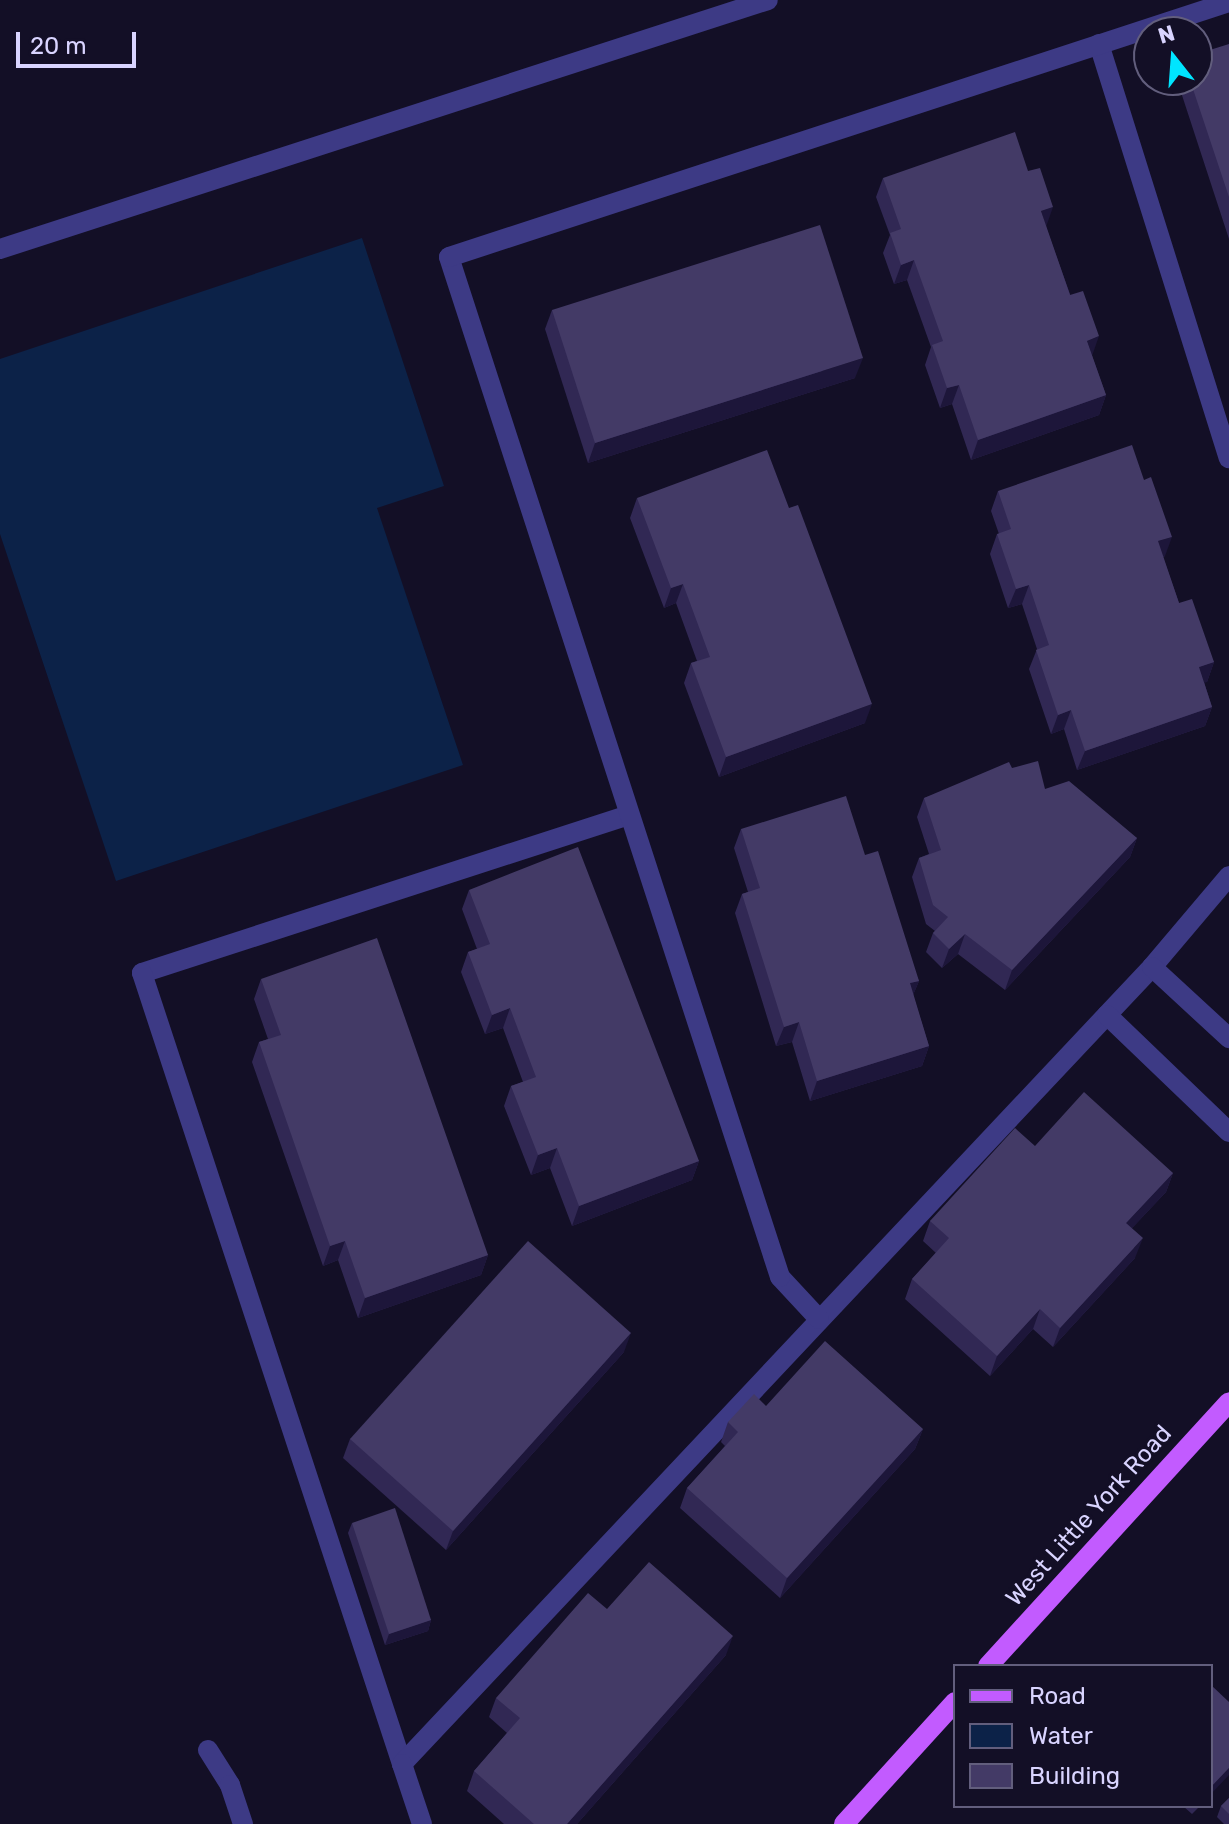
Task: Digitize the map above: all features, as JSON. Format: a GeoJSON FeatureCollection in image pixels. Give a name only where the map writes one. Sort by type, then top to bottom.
{"type":"FeatureCollection","features":[{"type":"Feature","properties":{"kind":"main road","name":"West Little York Road"},"geometry":{"type":"LineString","coordinates":[[990,1664],[1229,1402]]}},
{"type":"Feature","properties":{"kind":"main road"},"geometry":{"type":"LineString","coordinates":[[844,1824],[953,1704]]}},
{"type":"Feature","properties":{"kind":"lane"},"geometry":{"type":"LineString","coordinates":[[0,249],[768,0]]}},
{"type":"Feature","properties":{"kind":"lane"},"geometry":{"type":"LineString","coordinates":[[819,1319],[780,1277],[449,257],[1229,2]]}},
{"type":"Feature","properties":{"kind":"lane"},"geometry":{"type":"LineString","coordinates":[[1099,44],[1229,458]]}},
{"type":"Feature","properties":{"kind":"lane"},"geometry":{"type":"LineString","coordinates":[[422,1824],[142,973],[629,815]]}},
{"type":"Feature","properties":{"kind":"lane"},"geometry":{"type":"LineString","coordinates":[[402,1764],[1152,967],[1229,876]]}},
{"type":"Feature","properties":{"kind":"lane"},"geometry":{"type":"LineString","coordinates":[[1152,967],[1229,1038]]}},
{"type":"Feature","properties":{"kind":"lane"},"geometry":{"type":"LineString","coordinates":[[1107,1015],[1229,1132]]}},
{"type":"Feature","properties":{"kind":"lane"},"geometry":{"type":"LineString","coordinates":[[208,1750],[230,1785],[243,1824]]}},
{"type":"Feature","properties":{"kind":"water"},"geometry":{"type":"Polygon","coordinates":[[[362,238],[444,486],[377,508],[463,765],[116,881],[0,534],[0,359],[362,238]]]}},
{"type":"Feature","properties":{"kind":"building"},"geometry":{"type":"Polygon","coordinates":[[[1229,44],[1229,197],[1195,96],[1213,96],[1213,49],[1229,44]]]}},
{"type":"Feature","properties":{"kind":"building"},"geometry":{"type":"Polygon","coordinates":[[[1015,132],[1028,171],[1040,168],[1053,207],[1041,211],[1070,295],[1083,291],[1099,336],[1087,341],[1106,395],[978,440],[959,385],[947,388],[932,345],[943,341],[914,260],[901,265],[890,233],[901,229],[883,178],[1015,132]]]}},
{"type":"Feature","properties":{"kind":"building"},"geometry":{"type":"Polygon","coordinates":[[[820,225],[863,358],[595,443],[552,310],[820,225]]]}},
{"type":"Feature","properties":{"kind":"building"},"geometry":{"type":"Polygon","coordinates":[[[1132,445],[1144,480],[1151,477],[1172,537],[1158,541],[1179,603],[1192,599],[1214,662],[1199,667],[1212,707],[1085,751],[1071,710],[1058,715],[1036,650],[1049,645],[1029,585],[1016,589],[997,534],[1011,529],[998,491],[1132,445]]]}},
{"type":"Feature","properties":{"kind":"building"},"geometry":{"type":"Polygon","coordinates":[[[767,450],[789,508],[798,505],[872,704],[726,757],[691,663],[710,657],[683,584],[671,588],[637,498],[767,450]]]}},
{"type":"Feature","properties":{"kind":"building"},"geometry":{"type":"Polygon","coordinates":[[[1038,761],[1045,789],[1069,781],[1137,838],[1012,970],[965,934],[949,949],[933,933],[948,917],[933,905],[919,858],[941,850],[924,798],[1009,762],[1012,768],[1038,761]]]}},
{"type":"Feature","properties":{"kind":"building"},"geometry":{"type":"Polygon","coordinates":[[[846,796],[865,855],[878,851],[919,981],[910,983],[929,1046],[817,1081],[799,1022],[784,1027],[742,894],[760,888],[741,829],[846,796]]]}},
{"type":"Feature","properties":{"kind":"building"},"geometry":{"type":"Polygon","coordinates":[[[578,847],[699,1161],[579,1206],[557,1148],[538,1155],[511,1086],[536,1077],[510,1008],[492,1015],[468,952],[490,944],[469,890],[578,847]]]}},
{"type":"Feature","properties":{"kind":"building"},"geometry":{"type":"Polygon","coordinates":[[[377,938],[488,1255],[365,1298],[345,1241],[330,1246],[259,1042],[281,1035],[261,979],[377,938]]]}},
{"type":"Feature","properties":{"kind":"building"},"geometry":{"type":"Polygon","coordinates":[[[1084,1092],[1173,1173],[1126,1223],[1143,1238],[1060,1328],[1040,1309],[997,1356],[912,1279],[949,1238],[930,1221],[1015,1128],[1035,1146],[1084,1092]]]}},
{"type":"Feature","properties":{"kind":"building"},"geometry":{"type":"Polygon","coordinates":[[[528,1241],[631,1333],[453,1531],[350,1439],[528,1241]]]}},
{"type":"Feature","properties":{"kind":"building"},"geometry":{"type":"Polygon","coordinates":[[[825,1341],[923,1429],[787,1578],[687,1488],[738,1432],[728,1422],[754,1394],[766,1406],[825,1341]]]}},
{"type":"Feature","properties":{"kind":"building"},"geometry":{"type":"Polygon","coordinates":[[[395,1508],[431,1620],[389,1634],[352,1523],[395,1508]]]}},
{"type":"Feature","properties":{"kind":"building"},"geometry":{"type":"Polygon","coordinates":[[[649,1562],[733,1636],[567,1824],[534,1824],[474,1771],[520,1718],[496,1698],[588,1593],[607,1609],[649,1562]]]}},
{"type":"Feature","properties":{"kind":"building"},"geometry":{"type":"Polygon","coordinates":[[[1213,1687],[1229,1702],[1229,1768],[1213,1785],[1213,1687]]]}},
{"type":"Feature","properties":{"kind":"building"},"geometry":{"type":"Polygon","coordinates":[[[1229,1798],[1229,1814],[1221,1806],[1229,1798]]]}}]}
